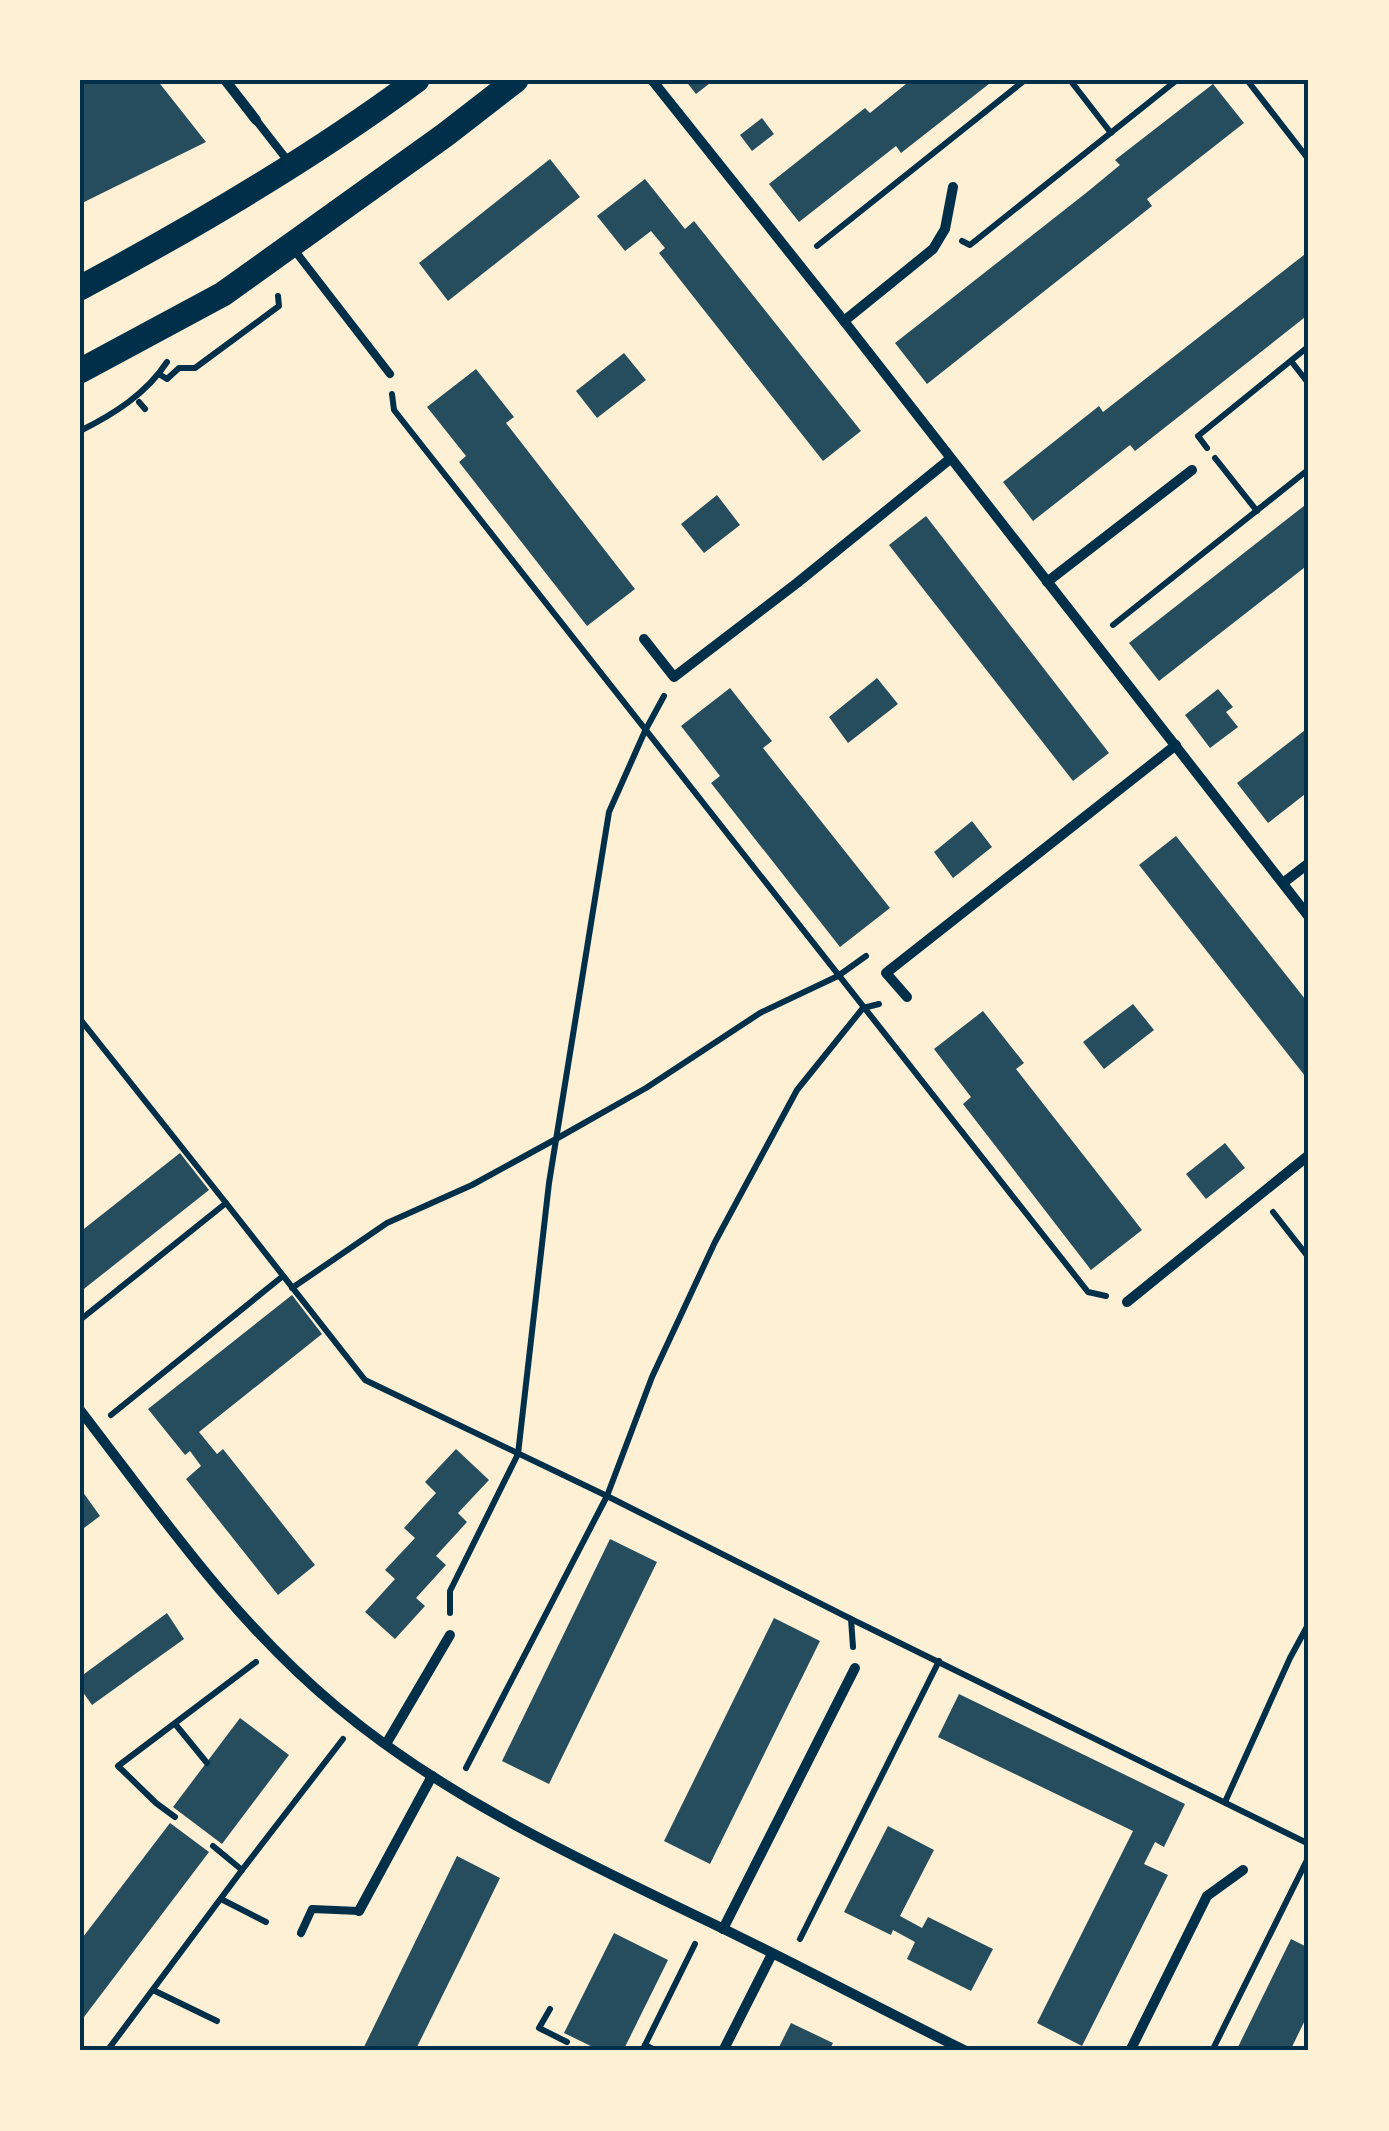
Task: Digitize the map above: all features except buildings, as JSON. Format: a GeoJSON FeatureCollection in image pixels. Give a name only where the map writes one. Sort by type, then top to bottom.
{"type":"FeatureCollection","features":[{"type":"Feature","properties":{"kind":"main road"},"geometry":{"type":"LineString","coordinates":[[80,288],[147,252],[365,119],[417,80]]}},
{"type":"Feature","properties":{"kind":"main road"},"geometry":{"type":"LineString","coordinates":[[80,370],[223,294],[516,80]]}},
{"type":"Feature","properties":{"kind":"street"},"geometry":{"type":"LineString","coordinates":[[225,80],[256,120]]}},
{"type":"Feature","properties":{"kind":"street"},"geometry":{"type":"LineString","coordinates":[[652,80],[1309,917]]}},
{"type":"Feature","properties":{"kind":"street"},"geometry":{"type":"LineString","coordinates":[[844,321],[933,249],[945,229],[953,187]]}},
{"type":"Feature","properties":{"kind":"street"},"geometry":{"type":"LineString","coordinates":[[644,639],[674,677],[950,459]]}},
{"type":"Feature","properties":{"kind":"street"},"geometry":{"type":"LineString","coordinates":[[1047,582],[1192,470]]}},
{"type":"Feature","properties":{"kind":"street"},"geometry":{"type":"LineString","coordinates":[[907,997],[886,974],[1176,745]]}},
{"type":"Feature","properties":{"kind":"street"},"geometry":{"type":"LineString","coordinates":[[1283,883],[1309,863]]}},
{"type":"Feature","properties":{"kind":"street"},"geometry":{"type":"LineString","coordinates":[[1127,1302],[1309,1156]]}},
{"type":"Feature","properties":{"kind":"street"},"geometry":{"type":"LineString","coordinates":[[80,1410],[221,1591],[274,1649],[386,1744],[454,1791],[526,1832],[966,2051]]}},
{"type":"Feature","properties":{"kind":"street"},"geometry":{"type":"LineString","coordinates":[[386,1744],[450,1634]]}},
{"type":"Feature","properties":{"kind":"street"},"geometry":{"type":"LineString","coordinates":[[724,1929],[855,1668]]}},
{"type":"Feature","properties":{"kind":"street"},"geometry":{"type":"LineString","coordinates":[[360,1911],[432,1776]]}},
{"type":"Feature","properties":{"kind":"street"},"geometry":{"type":"LineString","coordinates":[[1130,2051],[1208,1896],[1243,1870]]}},
{"type":"Feature","properties":{"kind":"street"},"geometry":{"type":"LineString","coordinates":[[723,2051],[772,1954]]}},
{"type":"Feature","properties":{"kind":"lane"},"geometry":{"type":"LineString","coordinates":[[256,120],[291,164]]}},
{"type":"Feature","properties":{"kind":"lane"},"geometry":{"type":"LineString","coordinates":[[291,245],[390,374]]}},
{"type":"Feature","properties":{"kind":"lane"},"geometry":{"type":"LineString","coordinates":[[301,1933],[312,1908],[360,1911]]}},
{"type":"Feature","properties":{"kind":"path"},"geometry":{"type":"LineString","coordinates":[[796,262],[1024,80]]}},
{"type":"Feature","properties":{"kind":"path"},"geometry":{"type":"LineString","coordinates":[[1070,80],[1111,133]]}},
{"type":"Feature","properties":{"kind":"path"},"geometry":{"type":"LineString","coordinates":[[945,229],[970,246],[1176,80]]}},
{"type":"Feature","properties":{"kind":"path"},"geometry":{"type":"LineString","coordinates":[[1246,80],[1309,160]]}},
{"type":"Feature","properties":{"kind":"path"},"geometry":{"type":"LineString","coordinates":[[159,374],[167,379],[179,368],[195,368],[279,306],[278,300]]}},
{"type":"Feature","properties":{"kind":"path"},"geometry":{"type":"LineString","coordinates":[[241,320],[246,329]]}},
{"type":"Feature","properties":{"kind":"path"},"geometry":{"type":"LineString","coordinates":[[80,431],[122,407],[159,374],[173,352],[170,322]]}},
{"type":"Feature","properties":{"kind":"path"},"geometry":{"type":"LineString","coordinates":[[1257,511],[1198,436],[1309,346]]}},
{"type":"Feature","properties":{"kind":"path"},"geometry":{"type":"LineString","coordinates":[[1291,360],[1309,384]]}},
{"type":"Feature","properties":{"kind":"path"},"geometry":{"type":"LineString","coordinates":[[390,374],[394,410],[1088,1292],[1127,1302]]}},
{"type":"Feature","properties":{"kind":"path"},"geometry":{"type":"LineString","coordinates":[[138,402],[145,409]]}},
{"type":"Feature","properties":{"kind":"path"},"geometry":{"type":"LineString","coordinates":[[1092,641],[1309,470]]}},
{"type":"Feature","properties":{"kind":"path"},"geometry":{"type":"LineString","coordinates":[[450,1634],[450,1591],[518,1454],[549,1183],[609,812],[674,677]]}},
{"type":"Feature","properties":{"kind":"path"},"geometry":{"type":"LineString","coordinates":[[292,1288],[387,1224],[556,1140],[646,1088],[760,1013],[838,976]]}},
{"type":"Feature","properties":{"kind":"path"},"geometry":{"type":"LineString","coordinates":[[454,1791],[607,1496],[652,1377],[715,1242],[797,1090],[863,1008]]}},
{"type":"Feature","properties":{"kind":"path"},"geometry":{"type":"LineString","coordinates":[[80,1019],[366,1380],[1309,1844]]}},
{"type":"Feature","properties":{"kind":"path"},"geometry":{"type":"LineString","coordinates":[[1260,1195],[1309,1258]]}},
{"type":"Feature","properties":{"kind":"path"},"geometry":{"type":"LineString","coordinates":[[80,1320],[226,1204]]}},
{"type":"Feature","properties":{"kind":"path"},"geometry":{"type":"LineString","coordinates":[[94,1428],[283,1276]]}},
{"type":"Feature","properties":{"kind":"path"},"geometry":{"type":"LineString","coordinates":[[851,1619],[855,1668]]}},
{"type":"Feature","properties":{"kind":"path"},"geometry":{"type":"LineString","coordinates":[[1225,1802],[1309,1623]]}},
{"type":"Feature","properties":{"kind":"path"},"geometry":{"type":"LineString","coordinates":[[175,1817],[118,1766],[274,1649]]}},
{"type":"Feature","properties":{"kind":"path"},"geometry":{"type":"LineString","coordinates":[[788,1962],[939,1662]]}},
{"type":"Feature","properties":{"kind":"path"},"geometry":{"type":"LineString","coordinates":[[107,2051],[356,1722]]}},
{"type":"Feature","properties":{"kind":"path"},"geometry":{"type":"LineString","coordinates":[[176,1725],[207,1762]]}},
{"type":"Feature","properties":{"kind":"path"},"geometry":{"type":"LineString","coordinates":[[213,1846],[242,1870]]}},
{"type":"Feature","properties":{"kind":"path"},"geometry":{"type":"LineString","coordinates":[[1212,2051],[1309,1856]]}},
{"type":"Feature","properties":{"kind":"path"},"geometry":{"type":"LineString","coordinates":[[221,1899],[266,1922]]}},
{"type":"Feature","properties":{"kind":"path"},"geometry":{"type":"LineString","coordinates":[[656,2051],[643,2048],[707,1921]]}},
{"type":"Feature","properties":{"kind":"path"},"geometry":{"type":"LineString","coordinates":[[153,1990],[217,2021]]}},
{"type":"Feature","properties":{"kind":"path"},"geometry":{"type":"LineString","coordinates":[[550,2009],[539,2028],[567,2042]]}}]}
